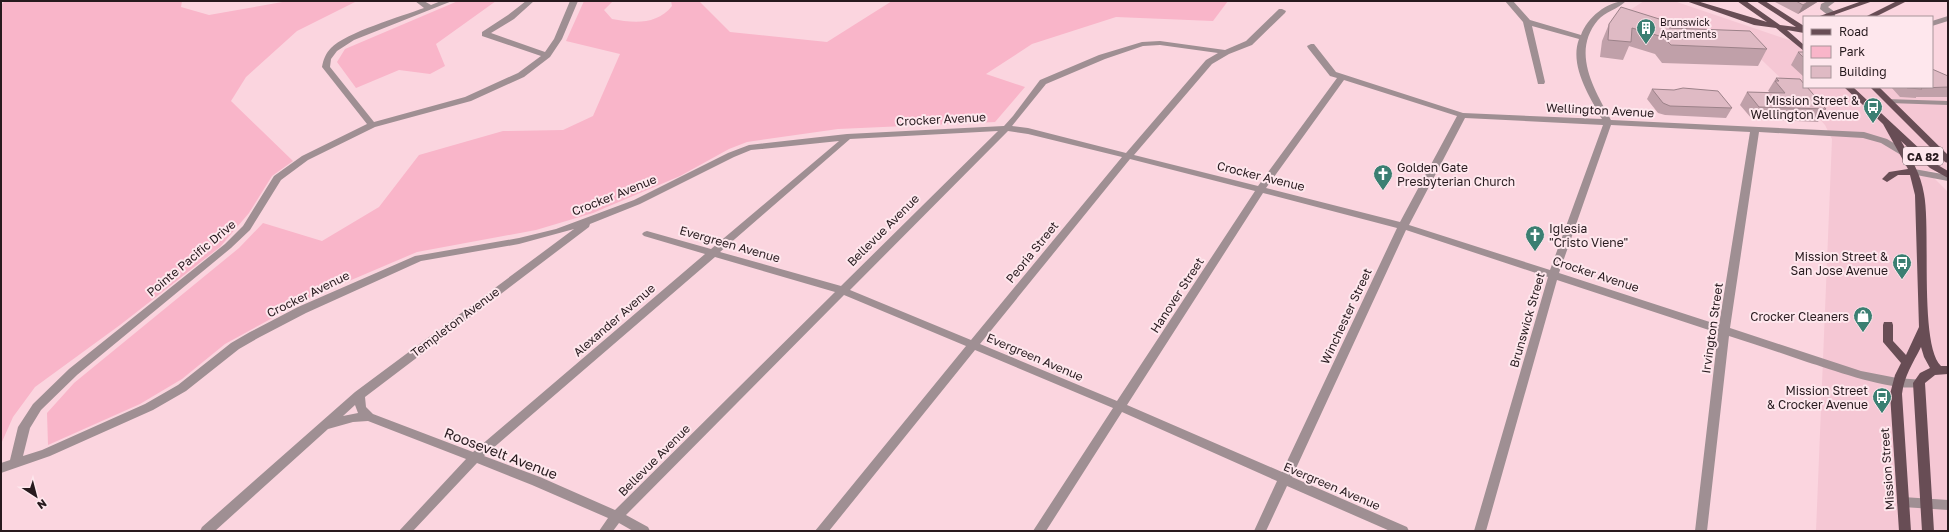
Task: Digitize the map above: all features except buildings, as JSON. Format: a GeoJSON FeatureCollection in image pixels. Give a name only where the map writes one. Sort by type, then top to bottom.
{"type":"FeatureCollection","features":[{"type":"Feature","properties":{"kind":"main road"},"geometry":{"type":"LineString","coordinates":[[1690,1],[1745,20],[1780,28],[1803,30]]}},
{"type":"Feature","properties":{"kind":"main road"},"geometry":{"type":"LineString","coordinates":[[1742,1],[1780,28],[1803,47]]}},
{"type":"Feature","properties":{"kind":"main road"},"geometry":{"type":"LineString","coordinates":[[1760,1],[1800,22]]}},
{"type":"Feature","properties":{"kind":"main road"},"geometry":{"type":"LineString","coordinates":[[1825,16],[1869,1]]}},
{"type":"Feature","properties":{"kind":"main road"},"geometry":{"type":"LineString","coordinates":[[1871,16],[1902,1]]}},
{"type":"Feature","properties":{"kind":"main road"},"geometry":{"type":"LineString","coordinates":[[1780,28],[1800,22]]}},
{"type":"Feature","properties":{"kind":"main road","name":"CA 82"},"geometry":{"type":"LineString","coordinates":[[1849,88],[1933,166],[1948,175]]}},
{"type":"Feature","properties":{"kind":"main road","name":"CA 82"},"geometry":{"type":"LineString","coordinates":[[1875,88],[1948,160]]}},
{"type":"Feature","properties":{"kind":"main road"},"geometry":{"type":"LineString","coordinates":[[1864,101],[1889,101]]}},
{"type":"Feature","properties":{"kind":"main road","name":"Mission Street"},"geometry":{"type":"LineString","coordinates":[[1887,124],[1914,172],[1920,195],[1924,327],[1921,338],[1906,362],[1897,382],[1896,394],[1905,531]]}},
{"type":"Feature","properties":{"kind":"main road"},"geometry":{"type":"LineString","coordinates":[[1887,179],[1895,172],[1914,172]]}},
{"type":"Feature","properties":{"kind":"main road"},"geometry":{"type":"LineString","coordinates":[[1888,325],[1888,342],[1906,362]]}},
{"type":"Feature","properties":{"kind":"main road"},"geometry":{"type":"LineString","coordinates":[[1924,327],[1928,359],[1932,365],[1944,370]]}},
{"type":"Feature","properties":{"kind":"main road"},"geometry":{"type":"LineString","coordinates":[[1928,531],[1919,383],[1922,377],[1926,374],[1944,370]]}},
{"type":"Feature","properties":{"kind":"street"},"geometry":{"type":"LineString","coordinates":[[419,1],[430,8]]}},
{"type":"Feature","properties":{"kind":"street"},"geometry":{"type":"LineString","coordinates":[[372,125],[326,67],[327,59],[334,49],[351,38],[448,1]]}},
{"type":"Feature","properties":{"kind":"street"},"geometry":{"type":"LineString","coordinates":[[530,1],[511,17],[485,34],[547,55]]}},
{"type":"Feature","properties":{"kind":"street","name":"Pointe Pacific Drive"},"geometry":{"type":"LineString","coordinates":[[15,464],[24,427],[36,407],[73,372],[228,246],[247,228],[277,178],[305,158],[372,125],[468,99],[521,76],[547,55],[558,39],[574,1]]}},
{"type":"Feature","properties":{"kind":"street"},"geometry":{"type":"LineString","coordinates":[[1509,1],[1527,22],[1541,82]]}},
{"type":"Feature","properties":{"kind":"street"},"geometry":{"type":"LineString","coordinates":[[1608,122],[1588,83],[1579,58],[1582,38],[1597,17],[1622,1]]}},
{"type":"Feature","properties":{"kind":"street"},"geometry":{"type":"LineString","coordinates":[[1832,1],[1824,6],[1824,9],[1832,14]]}},
{"type":"Feature","properties":{"kind":"street","name":"Peoria Street"},"geometry":{"type":"LineString","coordinates":[[821,531],[1128,156],[1209,62],[1226,52],[1249,43],[1282,11]]}},
{"type":"Feature","properties":{"kind":"street"},"geometry":{"type":"LineString","coordinates":[[1933,24],[1948,18]]}},
{"type":"Feature","properties":{"kind":"street"},"geometry":{"type":"LineString","coordinates":[[1527,22],[1582,38]]}},
{"type":"Feature","properties":{"kind":"street","name":"Bellevue Avenue"},"geometry":{"type":"LineString","coordinates":[[605,531],[617,516],[841,290],[1016,118],[1037,88],[1043,82],[1102,57],[1142,44],[1154,43],[1226,52]]}},
{"type":"Feature","properties":{"kind":"street","name":"Wellington Avenue"},"geometry":{"type":"LineString","coordinates":[[1311,46],[1334,74],[1462,115],[1864,135],[1884,141],[1904,153]]}},
{"type":"Feature","properties":{"kind":"street","name":"Hanover Street"},"geometry":{"type":"LineString","coordinates":[[1039,531],[1121,407],[1261,189],[1342,77]]}},
{"type":"Feature","properties":{"kind":"street"},"geometry":{"type":"LineString","coordinates":[[1889,101],[1948,103]]}},
{"type":"Feature","properties":{"kind":"street","name":"Winchester Street"},"geometry":{"type":"LineString","coordinates":[[1260,531],[1403,226],[1462,115]]}},
{"type":"Feature","properties":{"kind":"street","name":"Brunswick Street"},"geometry":{"type":"LineString","coordinates":[[1480,531],[1554,274],[1608,122]]}},
{"type":"Feature","properties":{"kind":"street","name":"Crocker Avenue"},"geometry":{"type":"LineString","coordinates":[[1,468],[46,453],[150,407],[182,388],[235,346],[254,335],[302,310],[411,260],[518,241],[559,231],[592,220],[681,181],[740,151],[757,147],[847,138],[1005,128],[1028,131],[1403,226],[1860,375],[1897,382],[1919,383]]}},
{"type":"Feature","properties":{"kind":"street","name":"Irvington Street"},"geometry":{"type":"LineString","coordinates":[[1701,531],[1724,330],[1755,130]]}},
{"type":"Feature","properties":{"kind":"street","name":"Alexander Avenue"},"geometry":{"type":"LineString","coordinates":[[405,531],[474,458],[847,138]]}},
{"type":"Feature","properties":{"kind":"street"},"geometry":{"type":"LineString","coordinates":[[1914,172],[1948,178]]}},
{"type":"Feature","properties":{"kind":"street","name":"Templeton Avenue"},"geometry":{"type":"LineString","coordinates":[[206,531],[359,395],[592,220]]}},
{"type":"Feature","properties":{"kind":"street","name":"Evergreen Avenue"},"geometry":{"type":"LineString","coordinates":[[647,234],[841,290],[1121,407],[1403,531]]}},
{"type":"Feature","properties":{"kind":"street"},"geometry":{"type":"LineString","coordinates":[[359,395],[361,409],[368,417]]}},
{"type":"Feature","properties":{"kind":"street","name":"Templeton Avenue"},"geometry":{"type":"LineString","coordinates":[[322,428],[337,421],[368,417]]}},
{"type":"Feature","properties":{"kind":"street","name":"Roosevelt Avenue"},"geometry":{"type":"LineString","coordinates":[[368,417],[536,481],[617,516],[644,531]]}},
{"type":"Feature","properties":{"kind":"street"},"geometry":{"type":"LineString","coordinates":[[1903,502],[1948,505]]}},
{"type":"Feature","properties":{"kind":"shaded area"},"geometry":{"type":"Polygon","coordinates":[[[1644,1],[1674,1],[1803,45],[1803,88],[1948,88],[1948,172],[1927,171],[1948,192],[1948,531],[1816,531],[1832,139],[1825,125],[1795,92],[1741,40],[1611,22],[1644,1]]]}},
{"type":"Feature","properties":{"kind":"green space"},"geometry":{"type":"Polygon","coordinates":[[[5,1],[182,1],[181,7],[209,15],[288,1],[357,1],[297,31],[246,77],[231,101],[293,161],[272,176],[249,213],[220,247],[120,325],[35,387],[13,417],[1,444],[1,5],[5,1]]]}},
{"type":"Feature","properties":{"kind":"green space"},"geometry":{"type":"Polygon","coordinates":[[[458,1],[496,1],[436,44],[445,66],[430,74],[399,70],[356,88],[337,62],[345,49],[458,1]]]}},
{"type":"Feature","properties":{"kind":"green space"},"geometry":{"type":"Polygon","coordinates":[[[584,1],[613,1],[604,10],[612,19],[637,22],[652,20],[659,17],[672,6],[671,1],[699,1],[730,32],[827,42],[892,1],[1228,1],[1213,21],[1116,17],[1032,44],[986,74],[1025,87],[995,122],[838,129],[747,142],[729,149],[680,176],[593,213],[536,230],[417,252],[309,298],[225,344],[182,379],[140,404],[48,445],[47,413],[74,383],[239,248],[263,223],[322,241],[379,207],[419,155],[503,131],[563,130],[593,116],[620,54],[566,41],[584,1]]]}},
{"type":"Feature","properties":{"kind":"place","name":"Brunswick Apartments"},"geometry":{"type":"Point","coordinates":[1646,45]}},
{"type":"Feature","properties":{"kind":"place","name":"Mission Street & Wellington Avenue"},"geometry":{"type":"Point","coordinates":[1873,124]}},
{"type":"Feature","properties":{"kind":"place","name":"Golden Gate Presbyterian Church"},"geometry":{"type":"Point","coordinates":[1383,191]}},
{"type":"Feature","properties":{"kind":"place","name":"Iglesia \"Cristo Viene\""},"geometry":{"type":"Point","coordinates":[1535,252]}},
{"type":"Feature","properties":{"kind":"place","name":"Mission Street & San Jose Avenue"},"geometry":{"type":"Point","coordinates":[1902,280]}},
{"type":"Feature","properties":{"kind":"place","name":"Crocker Cleaners"},"geometry":{"type":"Point","coordinates":[1863,333]}},
{"type":"Feature","properties":{"kind":"place","name":"Mission Street & Crocker Avenue"},"geometry":{"type":"Point","coordinates":[1882,414]}}]}
